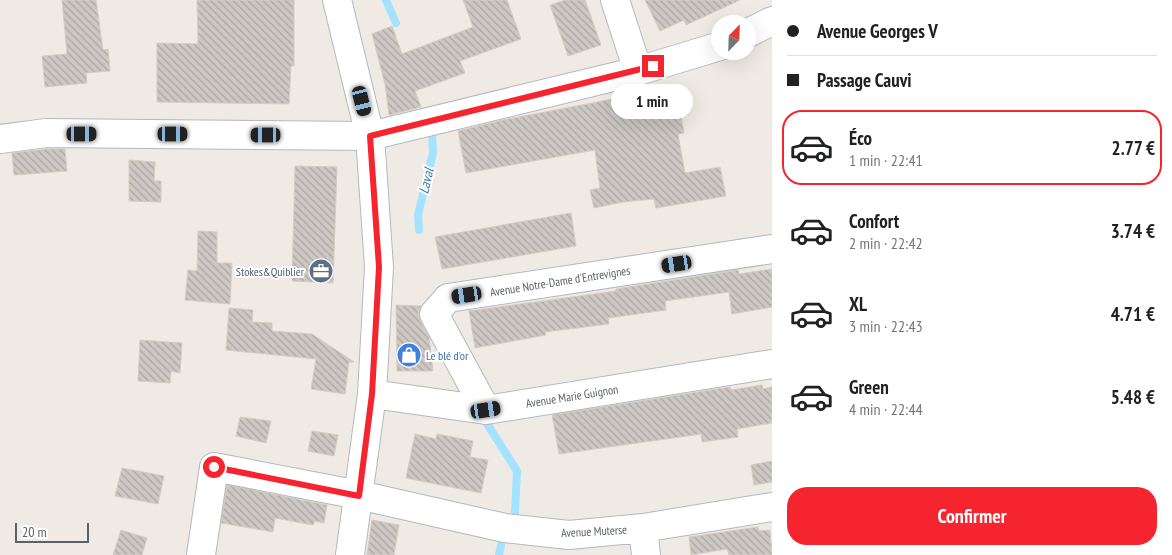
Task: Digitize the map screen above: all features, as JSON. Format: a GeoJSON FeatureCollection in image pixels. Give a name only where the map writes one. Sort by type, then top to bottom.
{"type":"FeatureCollection","features":[{"type":"Feature","properties":{"kind":"street"},"geometry":{"type":"LineString","coordinates":[[337,0],[370,136],[379,267],[372,394],[350,555]]}},
{"type":"Feature","properties":{"kind":"street"},"geometry":{"type":"LineString","coordinates":[[615,0],[638,71]]}},
{"type":"Feature","properties":{"kind":"street"},"geometry":{"type":"LineString","coordinates":[[756,29],[772,22]]}},
{"type":"Feature","properties":{"kind":"street"},"geometry":{"type":"LineString","coordinates":[[0,139],[46,133],[370,136],[638,71],[711,49]]}},
{"type":"Feature","properties":{"kind":"street","name":"Avenue Notre-Dame d'Entrevignes"},"geometry":{"type":"LineString","coordinates":[[486,410],[434,314],[448,298],[772,249]]}},
{"type":"Feature","properties":{"kind":"street","name":"Avenue Marie Guignon"},"geometry":{"type":"LineString","coordinates":[[372,394],[486,410],[772,364]]}},
{"type":"Feature","properties":{"kind":"street","name":"Avenue Muterse"},"geometry":{"type":"LineString","coordinates":[[201,555],[214,467],[505,528],[569,535],[643,528],[772,508]]}},
{"type":"Feature","properties":{"kind":"street"},"geometry":{"type":"LineString","coordinates":[[643,528],[646,555]]}},
{"type":"Feature","properties":{"kind":"building"},"geometry":{"type":"Polygon","coordinates":[[[62,0],[96,0],[103,50],[108,49],[110,71],[86,73],[87,83],[45,87],[42,56],[67,54],[62,0]]]}},
{"type":"Feature","properties":{"kind":"building"},"geometry":{"type":"Polygon","coordinates":[[[197,0],[294,0],[294,66],[291,66],[289,104],[157,102],[157,43],[198,44],[197,0]]]}},
{"type":"Feature","properties":{"kind":"building"},"geometry":{"type":"Polygon","coordinates":[[[463,0],[507,0],[521,39],[460,61],[465,73],[415,91],[421,107],[389,115],[385,84],[372,34],[392,26],[402,54],[473,27],[463,0]]]}},
{"type":"Feature","properties":{"kind":"building"},"geometry":{"type":"Polygon","coordinates":[[[565,0],[585,0],[601,45],[568,56],[550,5],[565,0]]]}},
{"type":"Feature","properties":{"kind":"building"},"geometry":{"type":"Polygon","coordinates":[[[645,0],[740,0],[686,25],[684,20],[660,31],[645,0]]]}},
{"type":"Feature","properties":{"kind":"building"},"geometry":{"type":"Polygon","coordinates":[[[676,87],[684,133],[678,134],[685,173],[720,167],[726,196],[656,208],[654,199],[623,202],[594,208],[590,190],[600,188],[595,150],[466,173],[458,131],[503,120],[676,87]]]}},
{"type":"Feature","properties":{"kind":"building"},"geometry":{"type":"Polygon","coordinates":[[[65,149],[67,171],[14,175],[12,153],[65,149]]]}},
{"type":"Feature","properties":{"kind":"building"},"geometry":{"type":"Polygon","coordinates":[[[129,160],[155,162],[154,181],[161,181],[161,202],[129,201],[129,160]]]}},
{"type":"Feature","properties":{"kind":"building"},"geometry":{"type":"Polygon","coordinates":[[[295,166],[337,167],[333,283],[292,281],[295,166]]]}},
{"type":"Feature","properties":{"kind":"building"},"geometry":{"type":"Polygon","coordinates":[[[571,213],[576,246],[442,269],[435,237],[571,213]]]}},
{"type":"Feature","properties":{"kind":"building"},"geometry":{"type":"Polygon","coordinates":[[[198,231],[217,232],[217,263],[232,263],[230,304],[185,300],[188,270],[197,271],[198,231]]]}},
{"type":"Feature","properties":{"kind":"building"},"geometry":{"type":"Polygon","coordinates":[[[772,269],[772,307],[732,314],[729,292],[665,301],[666,310],[608,318],[609,324],[545,332],[546,335],[475,348],[469,311],[616,291],[616,289],[738,270],[739,274],[772,269]]]}},
{"type":"Feature","properties":{"kind":"building"},"geometry":{"type":"Polygon","coordinates":[[[396,305],[421,306],[418,313],[420,321],[429,337],[433,371],[397,371],[396,305]]]}},
{"type":"Feature","properties":{"kind":"building"},"geometry":{"type":"Polygon","coordinates":[[[229,308],[253,310],[252,322],[272,323],[272,331],[312,334],[354,362],[349,362],[345,394],[311,389],[316,359],[226,350],[229,308]]]}},
{"type":"Feature","properties":{"kind":"building"},"geometry":{"type":"Polygon","coordinates":[[[140,340],[182,343],[180,373],[171,371],[170,383],[138,381],[140,340]]]}},
{"type":"Feature","properties":{"kind":"building"},"geometry":{"type":"Polygon","coordinates":[[[762,385],[763,389],[772,387],[772,423],[737,429],[738,437],[702,442],[701,434],[559,454],[552,415],[730,387],[731,390],[762,385]]]}},
{"type":"Feature","properties":{"kind":"building"},"geometry":{"type":"Polygon","coordinates":[[[240,417],[271,421],[266,443],[236,436],[240,417]]]}},
{"type":"Feature","properties":{"kind":"building"},"geometry":{"type":"Polygon","coordinates":[[[312,431],[338,435],[334,456],[308,451],[312,431]]]}},
{"type":"Feature","properties":{"kind":"building"},"geometry":{"type":"Polygon","coordinates":[[[415,434],[436,439],[437,434],[473,441],[470,457],[488,460],[481,493],[406,478],[415,434]]]}},
{"type":"Feature","properties":{"kind":"building"},"geometry":{"type":"Polygon","coordinates":[[[772,461],[772,482],[754,485],[751,465],[772,461]]]}},
{"type":"Feature","properties":{"kind":"building"},"geometry":{"type":"Polygon","coordinates":[[[122,468],[164,476],[158,504],[115,496],[122,468]]]}},
{"type":"Feature","properties":{"kind":"building"},"geometry":{"type":"Polygon","coordinates":[[[227,485],[327,505],[324,523],[315,521],[313,525],[275,518],[273,532],[221,523],[227,485]]]}},
{"type":"Feature","properties":{"kind":"building"},"geometry":{"type":"Polygon","coordinates":[[[372,520],[399,525],[394,555],[367,555],[372,520]]]}},
{"type":"Feature","properties":{"kind":"building"},"geometry":{"type":"Polygon","coordinates":[[[758,527],[759,531],[770,530],[772,555],[729,555],[727,549],[691,555],[689,537],[758,527]]]}},
{"type":"Feature","properties":{"kind":"building"},"geometry":{"type":"Polygon","coordinates":[[[121,530],[147,538],[142,555],[113,555],[121,530]]]}},
{"type":"Feature","properties":{"kind":"waterway","name":"Laval"},"geometry":{"type":"LineString","coordinates":[[386,0],[396,23]]}},
{"type":"Feature","properties":{"kind":"waterway","name":"Laval"},"geometry":{"type":"LineString","coordinates":[[419,230],[418,215],[433,153],[432,133]]}},
{"type":"Feature","properties":{"kind":"waterway","name":"Laval"},"geometry":{"type":"LineString","coordinates":[[486,422],[517,471],[515,512]]}},
{"type":"Feature","properties":{"kind":"waterway","name":"Laval"},"geometry":{"type":"LineString","coordinates":[[499,555],[501,545]]}},
{"type":"Feature","properties":{"kind":"place","name":"Stokes&Quiblier"},"geometry":{"type":"Point","coordinates":[321,271]}},
{"type":"Feature","properties":{"kind":"place","name":"Le blé d'or"},"geometry":{"type":"Point","coordinates":[409,355]}},
{"type":"Feature","properties":{"kind":"route"},"geometry":{"type":"LineString","coordinates":[[214,467],[359,496],[372,394],[379,267],[370,136],[653,66]]}}]}
